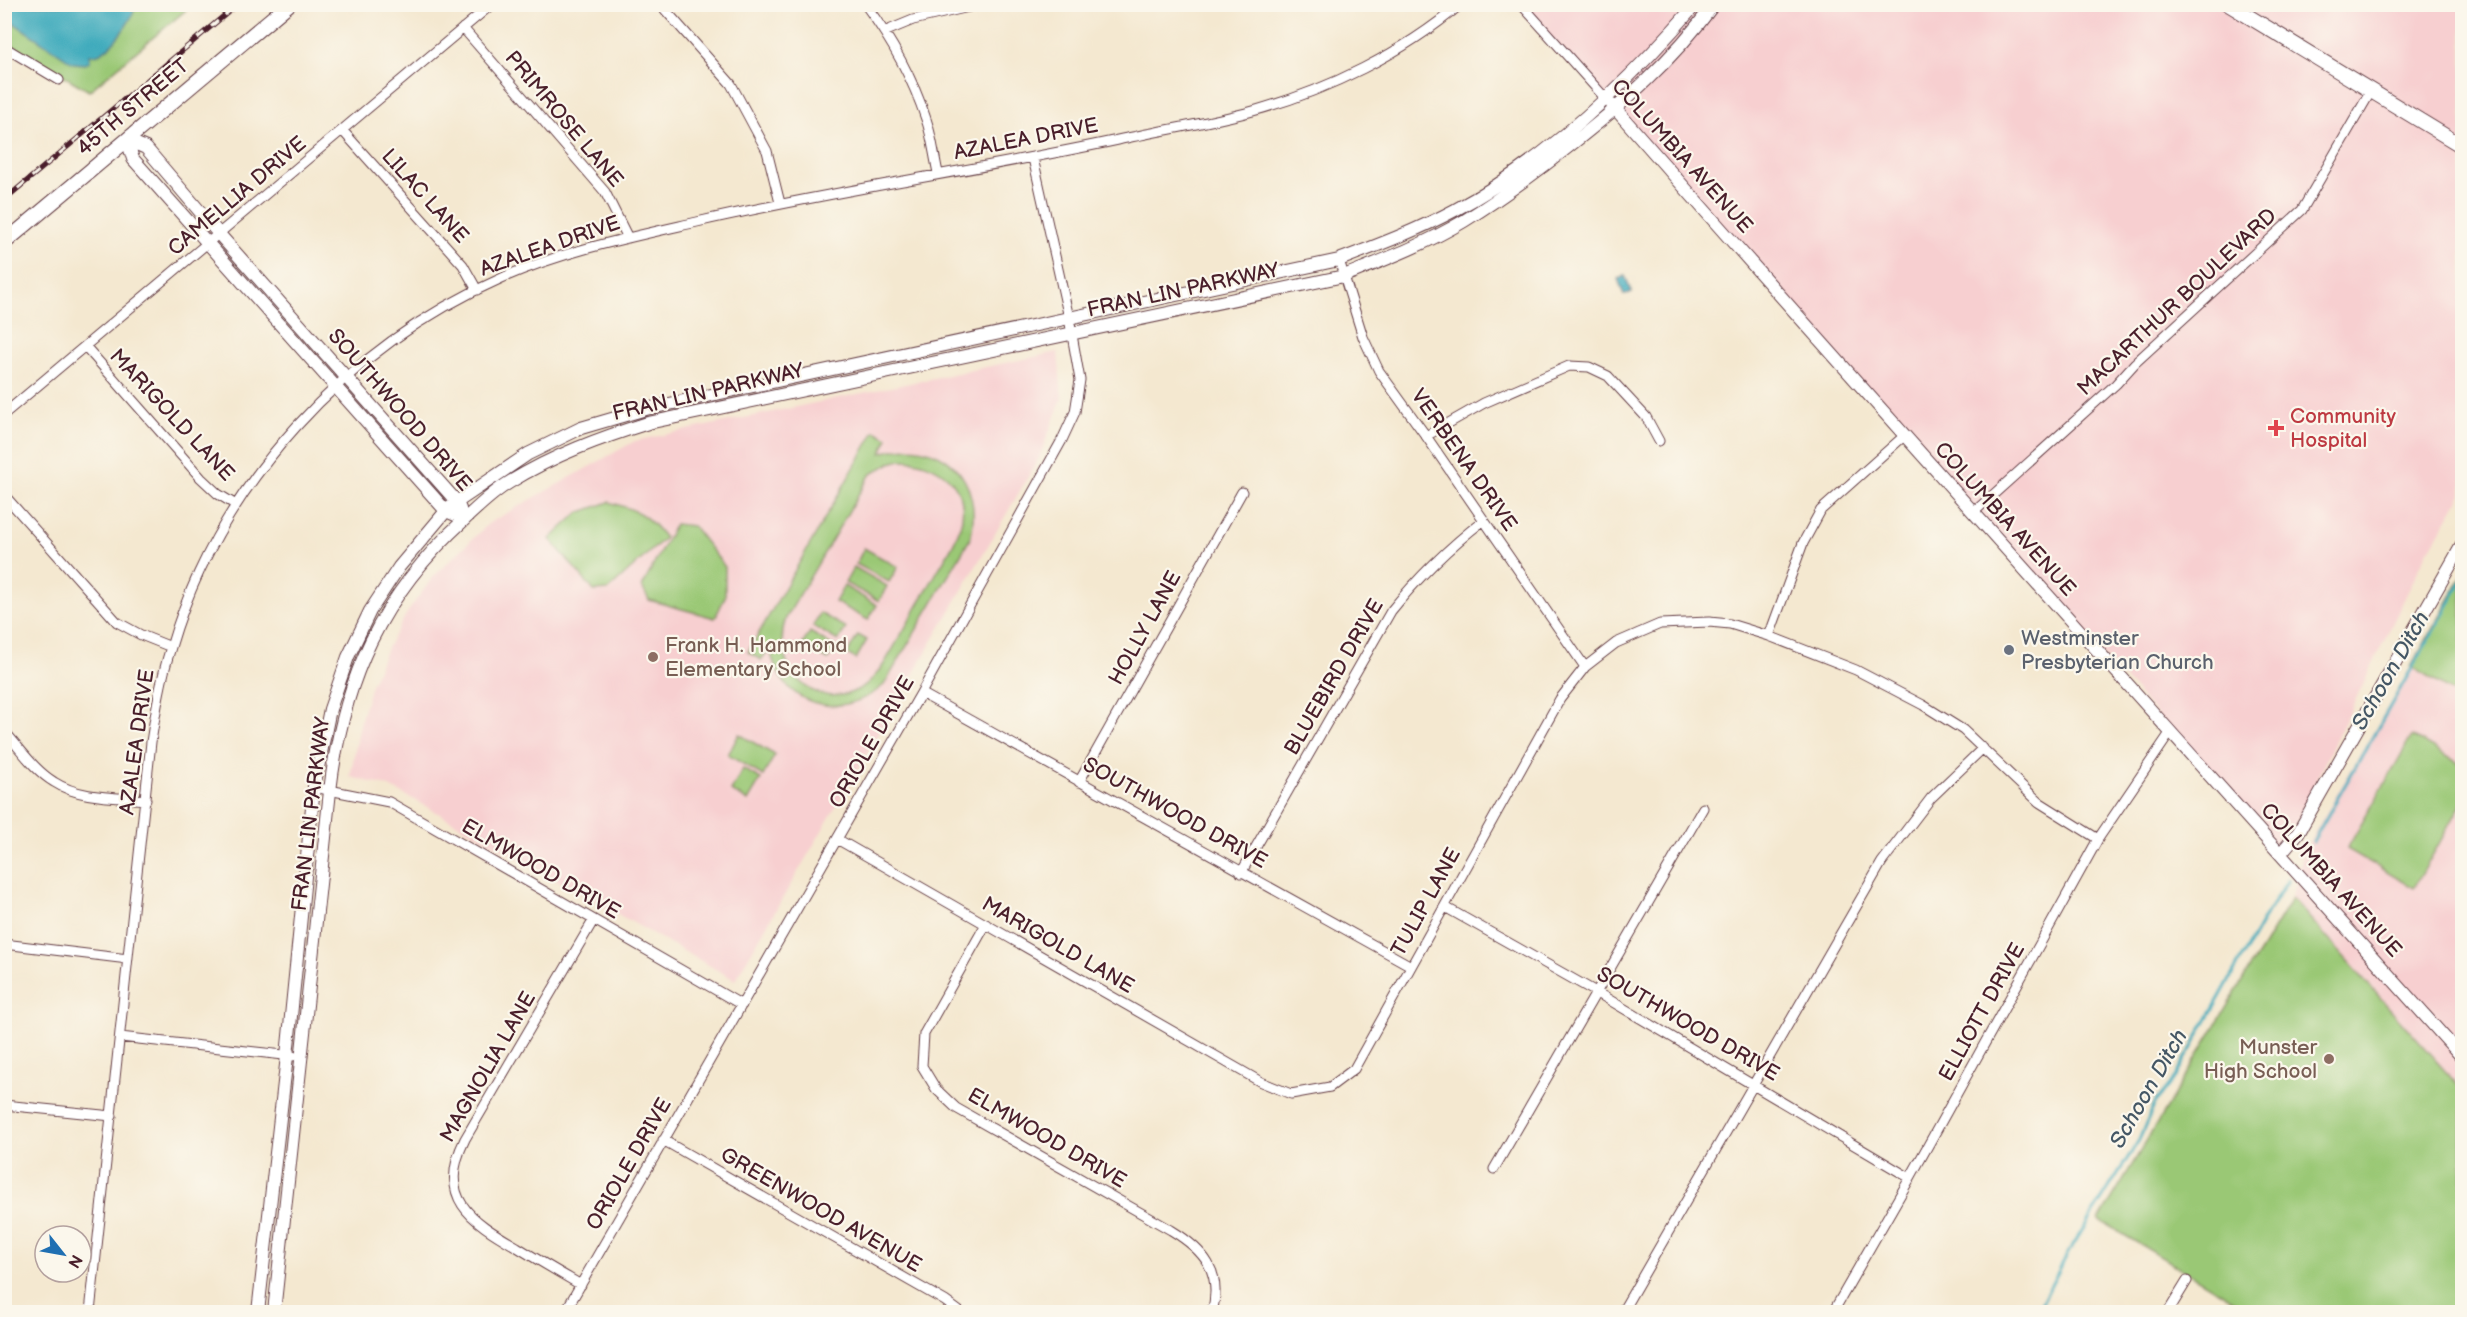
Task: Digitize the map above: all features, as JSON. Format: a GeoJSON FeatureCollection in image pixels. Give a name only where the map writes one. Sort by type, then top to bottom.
{"type":"FeatureCollection","features":[{"type":"Feature","properties":{"kind":"main road","name":"45TH STREET"},"geometry":{"type":"LineString","coordinates":[[4,243],[289,4]]}},
{"type":"Feature","properties":{"kind":"main road"},"geometry":{"type":"LineString","coordinates":[[2228,4],[2463,146]]}},
{"type":"Feature","properties":{"kind":"street","name":"CAMELLIA DRIVE"},"geometry":{"type":"LineString","coordinates":[[4,414],[492,4]]}},
{"type":"Feature","properties":{"kind":"street"},"geometry":{"type":"LineString","coordinates":[[660,4],[731,84],[767,151],[780,203]]}},
{"type":"Feature","properties":{"kind":"street"},"geometry":{"type":"LineString","coordinates":[[865,4],[884,32],[911,82],[926,119],[938,173]]}},
{"type":"Feature","properties":{"kind":"street"},"geometry":{"type":"LineString","coordinates":[[884,32],[913,20],[982,4]]}},
{"type":"Feature","properties":{"kind":"street","name":"AZALEA DRIVE"},"geometry":{"type":"LineString","coordinates":[[90,1312],[157,704],[171,646],[193,588],[236,505],[279,443],[346,377],[395,338],[477,290],[531,267],[628,238],[780,203],[938,173],[1033,158],[1264,107],[1334,81],[1383,58],[1432,28],[1461,4]]}},
{"type":"Feature","properties":{"kind":"street","name":"COLUMBIA AVENUE"},"geometry":{"type":"LineString","coordinates":[[1521,4],[1904,436],[2463,1057]]}},
{"type":"Feature","properties":{"kind":"street","name":"FRAN LIN PARKWAY"},"geometry":{"type":"LineString","coordinates":[[258,1312],[314,787],[330,709],[360,630],[399,567],[446,511],[528,453],[581,428],[646,409],[1339,260],[1397,238],[1457,209],[1533,160],[1606,99],[1653,55],[1696,4]]}},
{"type":"Feature","properties":{"kind":"street","name":"FRAN LIN PARKWAY"},"geometry":{"type":"LineString","coordinates":[[274,1312],[330,790],[343,713],[374,635],[410,576],[445,536],[508,483],[537,466],[589,441],[648,423],[1344,276],[1401,253],[1463,221],[1539,170],[1616,110],[1664,66],[1714,4]]}},
{"type":"Feature","properties":{"kind":"street","name":"PRIMROSE LANE"},"geometry":{"type":"LineString","coordinates":[[464,28],[605,192],[628,238]]}},
{"type":"Feature","properties":{"kind":"street"},"geometry":{"type":"LineString","coordinates":[[4,47],[59,80]]}},
{"type":"Feature","properties":{"kind":"street","name":"MACARTHUR BOULEVARD"},"geometry":{"type":"LineString","coordinates":[[1974,512],[2302,210],[2371,91]]}},
{"type":"Feature","properties":{"kind":"street","name":"LILAC LANE"},"geometry":{"type":"LineString","coordinates":[[342,130],[463,265],[477,290]]}},
{"type":"Feature","properties":{"kind":"street","name":"SOUTHWOOD DRIVE"},"geometry":{"type":"LineString","coordinates":[[127,140],[146,148],[219,234],[457,502],[465,519]]}},
{"type":"Feature","properties":{"kind":"street","name":"SOUTHWOOD DRIVE"},"geometry":{"type":"LineString","coordinates":[[127,140],[133,159],[446,511],[465,519]]}},
{"type":"Feature","properties":{"kind":"street","name":"ORIOLE DRIVE"},"geometry":{"type":"LineString","coordinates":[[565,1312],[921,693],[1062,440],[1075,412],[1080,380],[1069,318],[1033,158]]}},
{"type":"Feature","properties":{"kind":"street","name":"VERBENA DRIVE"},"geometry":{"type":"LineString","coordinates":[[1339,260],[1363,337],[1379,372],[1426,436],[1585,667]]}},
{"type":"Feature","properties":{"kind":"street","name":"MARIGOLD LANE"},"geometry":{"type":"LineString","coordinates":[[85,346],[201,478],[218,494],[236,505]]}},
{"type":"Feature","properties":{"kind":"street"},"geometry":{"type":"LineString","coordinates":[[1426,436],[1484,403],[1569,366],[1589,366],[1608,376],[1646,417],[1659,441]]}},
{"type":"Feature","properties":{"kind":"street"},"geometry":{"type":"LineString","coordinates":[[1769,636],[1803,543],[1821,510],[1904,436]]}},
{"type":"Feature","properties":{"kind":"street","name":"HOLLY LANE"},"geometry":{"type":"LineString","coordinates":[[1079,782],[1242,492]]}},
{"type":"Feature","properties":{"kind":"street"},"geometry":{"type":"LineString","coordinates":[[4,495],[117,622],[141,635],[171,646]]}},
{"type":"Feature","properties":{"kind":"street","name":"BLUEBIRD DRIVE"},"geometry":{"type":"LineString","coordinates":[[1241,873],[1391,611],[1444,551],[1484,520]]}},
{"type":"Feature","properties":{"kind":"street"},"geometry":{"type":"LineString","coordinates":[[2281,853],[2298,832],[2463,545]]}},
{"type":"Feature","properties":{"kind":"street","name":"TULIP LANE"},"geometry":{"type":"LineString","coordinates":[[1261,1082],[1292,1094],[1330,1087],[1354,1068],[1560,699],[1585,667],[1616,643],[1660,624],[1709,622],[1730,624],[1769,636],[1856,670],[1895,689],[1963,730],[2039,802],[2098,839]]}},
{"type":"Feature","properties":{"kind":"street","name":"SOUTHWOOD DRIVE"},"geometry":{"type":"LineString","coordinates":[[921,693],[1411,966]]}},
{"type":"Feature","properties":{"kind":"street"},"geometry":{"type":"LineString","coordinates":[[4,731],[38,769],[54,782],[87,794],[146,800]]}},
{"type":"Feature","properties":{"kind":"street","name":"ELLIOTT DRIVE"},"geometry":{"type":"LineString","coordinates":[[1833,1312],[2098,839],[2170,733]]}},
{"type":"Feature","properties":{"kind":"street"},"geometry":{"type":"LineString","coordinates":[[1622,1312],[1882,862],[1931,798],[1983,748]]}},
{"type":"Feature","properties":{"kind":"street","name":"ELMWOOD DRIVE"},"geometry":{"type":"LineString","coordinates":[[314,787],[389,802],[742,1005]]}},
{"type":"Feature","properties":{"kind":"street"},"geometry":{"type":"LineString","coordinates":[[1494,1170],[1703,808]]}},
{"type":"Feature","properties":{"kind":"street","name":"MARIGOLD LANE"},"geometry":{"type":"LineString","coordinates":[[837,839],[1261,1082]]}},
{"type":"Feature","properties":{"kind":"street","name":"SOUTHWOOD DRIVE"},"geometry":{"type":"LineString","coordinates":[[1444,907],[1596,992],[1910,1178]]}},
{"type":"Feature","properties":{"kind":"street","name":"MAGNOLIA LANE"},"geometry":{"type":"LineString","coordinates":[[581,1285],[483,1228],[467,1213],[460,1202],[454,1176],[457,1157],[465,1139],[593,921]]}},
{"type":"Feature","properties":{"kind":"street","name":"ELMWOOD DRIVE"},"geometry":{"type":"LineString","coordinates":[[986,924],[924,1034],[922,1066],[936,1089],[956,1108],[1187,1240],[1200,1250],[1214,1276],[1216,1293],[1212,1312]]}},
{"type":"Feature","properties":{"kind":"street"},"geometry":{"type":"LineString","coordinates":[[4,944],[128,959]]}},
{"type":"Feature","properties":{"kind":"street"},"geometry":{"type":"LineString","coordinates":[[120,1037],[302,1057]]}},
{"type":"Feature","properties":{"kind":"street"},"geometry":{"type":"LineString","coordinates":[[4,1105],[112,1116]]}},
{"type":"Feature","properties":{"kind":"street","name":"GREENWOOD AVENUE"},"geometry":{"type":"LineString","coordinates":[[663,1140],[945,1301],[960,1312]]}},
{"type":"Feature","properties":{"kind":"street"},"geometry":{"type":"LineString","coordinates":[[2168,1312],[2187,1281]]}},
{"type":"Feature","properties":{"kind":"shaded area","name":"Community Hospital"},"geometry":{"type":"Polygon","coordinates":[[[1521,5],[2462,5],[2462,494],[2429,548],[2281,853],[1521,5]]]}},
{"type":"Feature","properties":{"kind":"shaded area","name":"Frank H. Hammond Elementary School"},"geometry":{"type":"Polygon","coordinates":[[[1058,352],[1062,398],[1039,458],[735,980],[413,799],[387,786],[350,777],[361,719],[371,685],[388,646],[407,613],[433,577],[489,523],[635,441],[1058,352]]]}},
{"type":"Feature","properties":{"kind":"shaded area","name":"Munster High School"},"geometry":{"type":"Polygon","coordinates":[[[2411,667],[2462,698],[2462,1312],[2253,1312],[2099,1220],[2292,898],[2304,851],[2411,667]]]}},
{"type":"Feature","properties":{"kind":"green space"},"geometry":{"type":"Polygon","coordinates":[[[5,5],[192,5],[89,91],[5,41],[5,5]]]}},
{"type":"Feature","properties":{"kind":"green space"},"geometry":{"type":"Polygon","coordinates":[[[875,431],[888,438],[881,453],[903,449],[922,450],[940,456],[954,466],[965,481],[971,498],[973,518],[970,539],[884,685],[867,697],[849,704],[831,706],[814,703],[799,696],[786,684],[776,668],[770,648],[761,660],[748,652],[875,431]],[[901,460],[890,463],[870,475],[786,618],[782,636],[784,653],[790,668],[800,681],[812,690],[827,695],[844,695],[861,688],[874,677],[891,653],[956,539],[962,513],[961,500],[956,488],[939,471],[915,461],[901,460]]]}},
{"type":"Feature","properties":{"kind":"green space"},"geometry":{"type":"Polygon","coordinates":[[[609,502],[641,514],[653,523],[665,538],[608,590],[594,591],[550,539],[578,513],[609,502]]]}},
{"type":"Feature","properties":{"kind":"green space"},"geometry":{"type":"Polygon","coordinates":[[[675,524],[693,526],[725,567],[725,597],[715,618],[649,600],[642,587],[675,524]]]}},
{"type":"Feature","properties":{"kind":"green space"},"geometry":{"type":"Polygon","coordinates":[[[864,548],[898,567],[889,582],[856,564],[864,548]]]}},
{"type":"Feature","properties":{"kind":"green space"},"geometry":{"type":"Polygon","coordinates":[[[854,567],[887,586],[879,601],[845,583],[854,567]]]}},
{"type":"Feature","properties":{"kind":"green space"},"geometry":{"type":"Polygon","coordinates":[[[2462,576],[2462,698],[2411,667],[2462,576]]]}},
{"type":"Feature","properties":{"kind":"green space"},"geometry":{"type":"Polygon","coordinates":[[[844,586],[877,605],[868,620],[835,602],[844,586]]]}},
{"type":"Feature","properties":{"kind":"green space"},"geometry":{"type":"Polygon","coordinates":[[[820,613],[846,628],[838,641],[813,626],[820,613]]]}},
{"type":"Feature","properties":{"kind":"green space"},"geometry":{"type":"Polygon","coordinates":[[[810,632],[835,647],[828,660],[802,645],[810,632]]]}},
{"type":"Feature","properties":{"kind":"green space"},"geometry":{"type":"Polygon","coordinates":[[[858,635],[867,640],[856,659],[847,654],[858,635]]]}},
{"type":"Feature","properties":{"kind":"green space"},"geometry":{"type":"Polygon","coordinates":[[[739,734],[775,755],[763,776],[728,755],[739,734]]]}},
{"type":"Feature","properties":{"kind":"green space"},"geometry":{"type":"Polygon","coordinates":[[[2412,736],[2462,765],[2462,803],[2414,888],[2347,849],[2412,736]]]}},
{"type":"Feature","properties":{"kind":"green space"},"geometry":{"type":"Polygon","coordinates":[[[743,769],[761,779],[748,801],[731,791],[743,769]]]}},
{"type":"Feature","properties":{"kind":"green space","name":"Munster High School"},"geometry":{"type":"Polygon","coordinates":[[[2292,898],[2462,1090],[2462,1312],[2253,1312],[2099,1220],[2292,898]]]}},
{"type":"Feature","properties":{"kind":"water"},"geometry":{"type":"Polygon","coordinates":[[[4,5],[135,5],[127,25],[115,40],[103,51],[89,55],[90,61],[86,64],[73,63],[5,17],[4,5]]]}},
{"type":"Feature","properties":{"kind":"water"},"geometry":{"type":"Polygon","coordinates":[[[1625,276],[1632,292],[1624,295],[1618,279],[1625,276]]]}},
{"type":"Feature","properties":{"kind":"waterway","name":"Schoon Ditch"},"geometry":{"type":"LineString","coordinates":[[2313,841],[2462,581]]}},
{"type":"Feature","properties":{"kind":"waterway","name":"Schoon Ditch"},"geometry":{"type":"LineString","coordinates":[[2037,1312],[2068,1253],[2139,1140],[2156,1101],[2176,1076],[2265,916],[2288,880]]}},
{"type":"Feature","properties":{"kind":"railway"},"geometry":{"type":"LineString","coordinates":[[4,200],[238,4]]}},
{"type":"Feature","properties":{"kind":"place","name":"Community Hospital"},"geometry":{"type":"Point","coordinates":[2276,428]}},
{"type":"Feature","properties":{"kind":"place","name":"Westminster Presbyterian Church"},"geometry":{"type":"Point","coordinates":[2009,650]}},
{"type":"Feature","properties":{"kind":"place","name":"Frank H. Hammond Elementary School"},"geometry":{"type":"Point","coordinates":[653,657]}},
{"type":"Feature","properties":{"kind":"place","name":"Munster High School"},"geometry":{"type":"Point","coordinates":[2329,1059]}}]}
